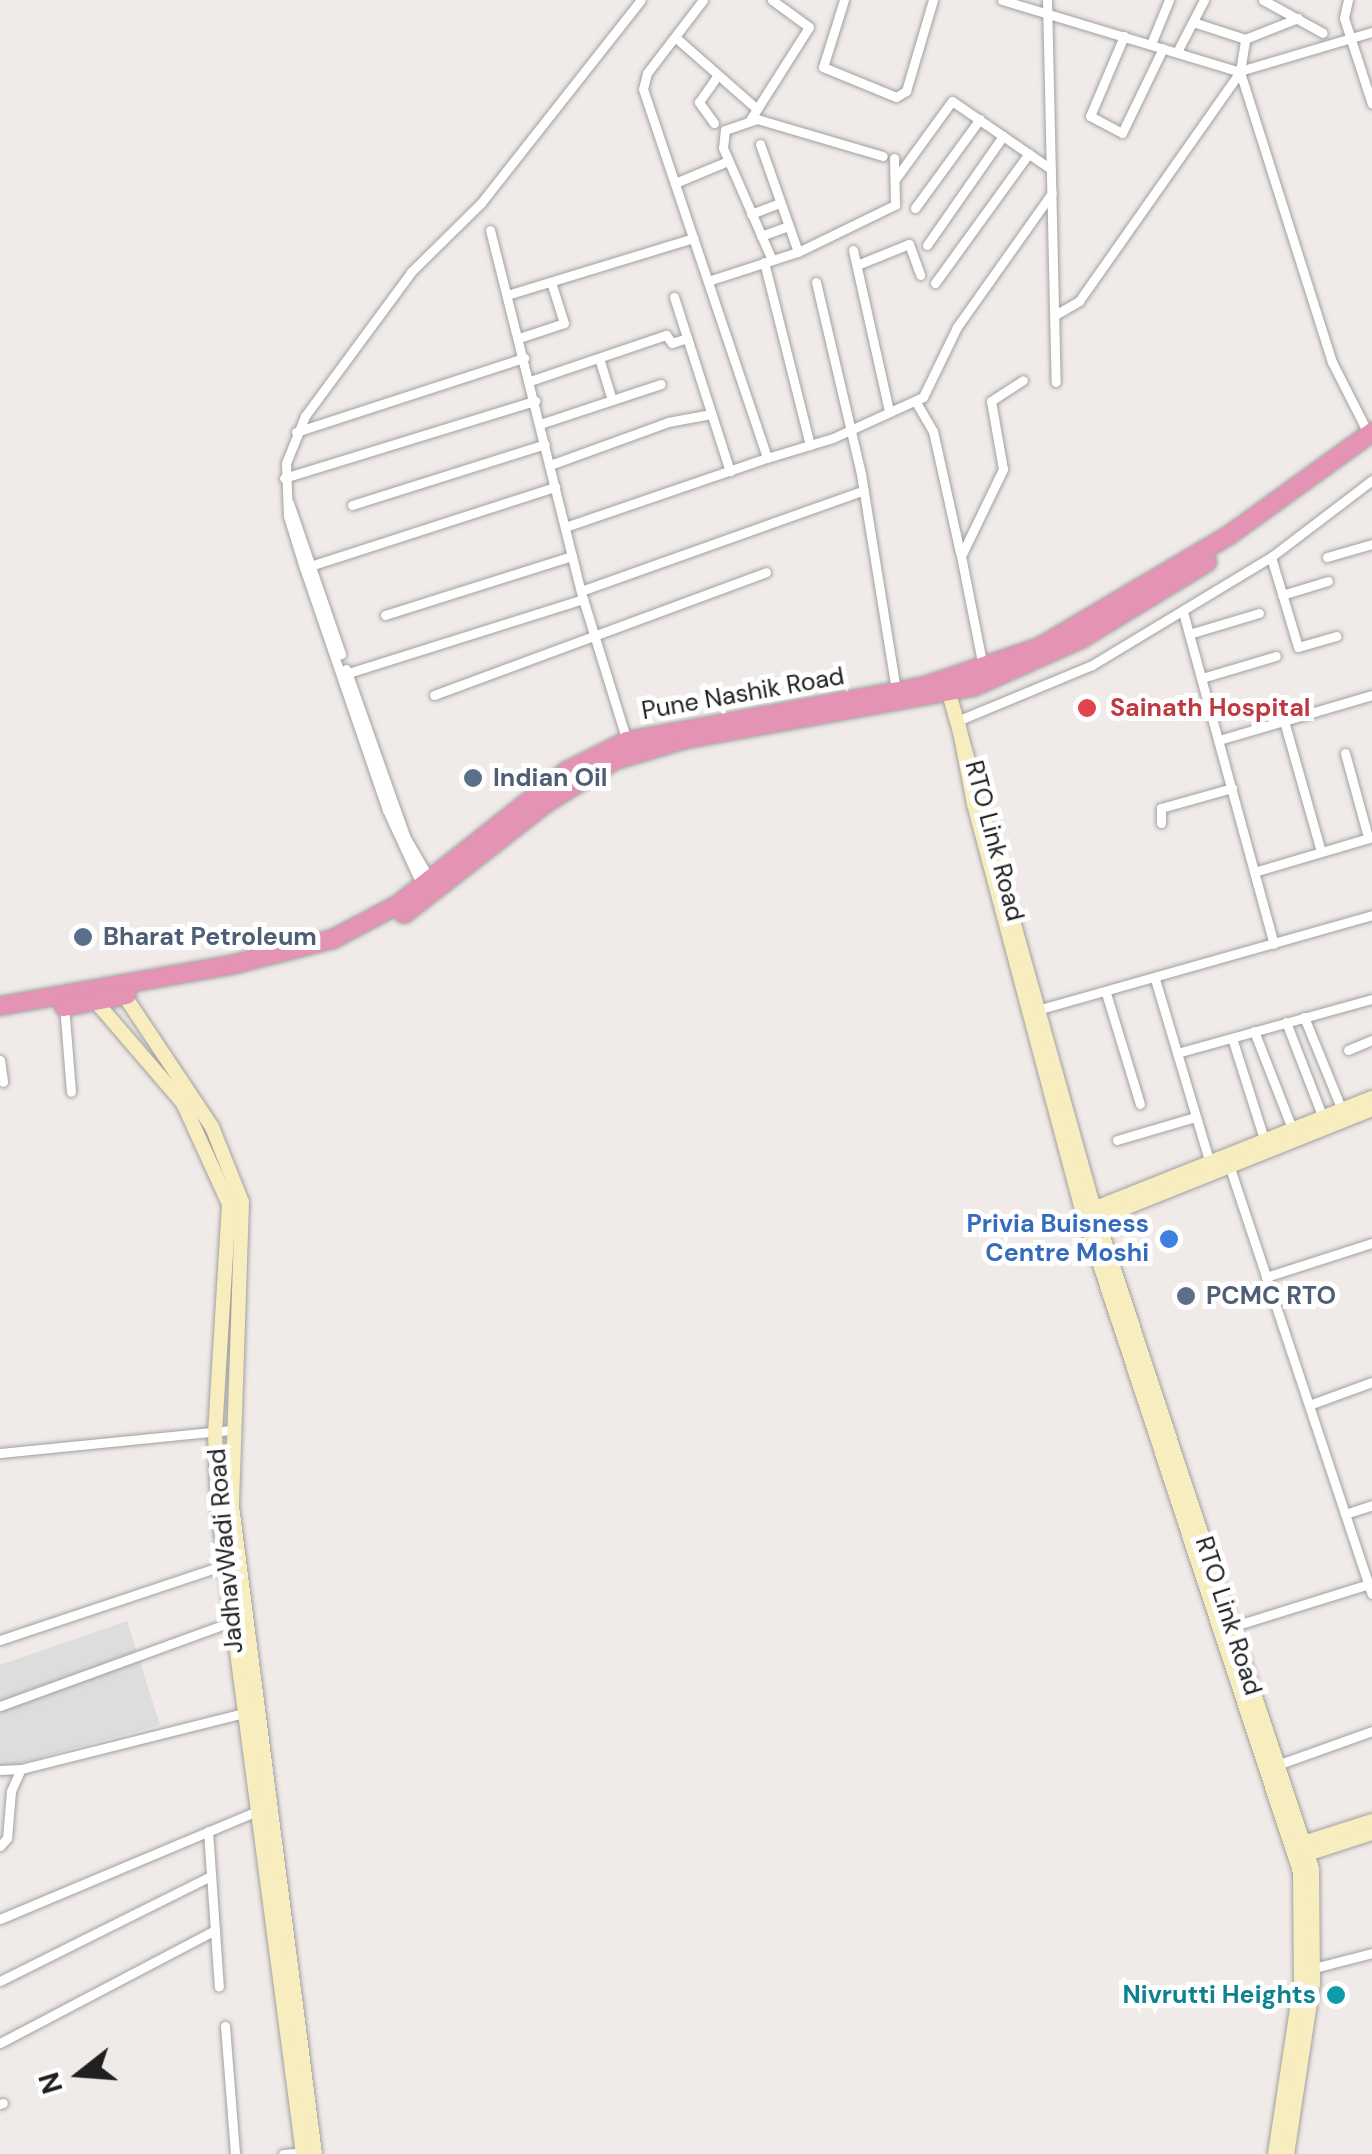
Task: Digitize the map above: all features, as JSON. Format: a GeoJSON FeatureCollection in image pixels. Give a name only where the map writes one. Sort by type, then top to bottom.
{"type":"FeatureCollection","features":[{"type":"Feature","properties":{"kind":"highway","name":"Pune Nashik Road"},"geometry":{"type":"LineString","coordinates":[[430,889],[536,793],[627,742],[719,720],[896,692],[984,670],[1074,630],[1212,546],[1371,438]]}},
{"type":"Feature","properties":{"kind":"highway","name":"Pune Nashik Road"},"geometry":{"type":"LineString","coordinates":[[0,1018],[317,944],[362,926],[430,889],[546,803],[615,760],[686,739],[949,693],[1048,657],[1295,506],[1371,438]]}},
{"type":"Feature","properties":{"kind":"highway","name":"Pune Nashik Road"},"geometry":{"type":"LineString","coordinates":[[0,1006],[64,1001]]}},
{"type":"Feature","properties":{"kind":"main road","name":"RTO Link Road"},"geometry":{"type":"LineString","coordinates":[[949,693],[1090,1216],[1299,1850],[1304,1957],[1275,2154]]}},
{"type":"Feature","properties":{"kind":"main road","name":"JadhavWadi Road"},"geometry":{"type":"LineString","coordinates":[[121,990],[212,1127],[242,1202],[223,1432]]}},
{"type":"Feature","properties":{"kind":"main road","name":"JadhavWadi Road"},"geometry":{"type":"LineString","coordinates":[[91,996],[183,1103],[226,1191],[231,1233],[223,1432],[231,1622],[249,1712],[254,1812],[309,2153]]}},
{"type":"Feature","properties":{"kind":"main road"},"geometry":{"type":"LineString","coordinates":[[1228,1163],[1264,1142],[1372,1098]]}},
{"type":"Feature","properties":{"kind":"main road"},"geometry":{"type":"LineString","coordinates":[[1090,1216],[1372,1109]]}},
{"type":"Feature","properties":{"kind":"main road","name":"RTO Link Road"},"geometry":{"type":"LineString","coordinates":[[1090,1216],[1232,1627],[1277,1765],[1299,1850],[1314,1968],[1286,2154]]}},
{"type":"Feature","properties":{"kind":"main road","name":"JadhavWadi Road"},"geometry":{"type":"LineString","coordinates":[[230,1563],[309,2153]]}},
{"type":"Feature","properties":{"kind":"main road"},"geometry":{"type":"LineString","coordinates":[[1299,1850],[1372,1821]]}},
{"type":"Feature","properties":{"kind":"main road"},"geometry":{"type":"LineString","coordinates":[[1299,1850],[1372,1833]]}},
{"type":"Feature","properties":{"kind":"street"},"geometry":{"type":"LineString","coordinates":[[430,889],[399,842],[307,567],[284,478],[296,432],[426,253],[481,203],[642,0]]}},
{"type":"Feature","properties":{"kind":"street"},"geometry":{"type":"LineString","coordinates":[[703,0],[643,88],[767,458]]}},
{"type":"Feature","properties":{"kind":"street"},"geometry":{"type":"LineString","coordinates":[[772,0],[809,26],[750,120],[722,134],[728,161],[761,236],[810,445]]}},
{"type":"Feature","properties":{"kind":"street"},"geometry":{"type":"LineString","coordinates":[[844,0],[823,67],[896,97],[906,92],[933,0]]}},
{"type":"Feature","properties":{"kind":"street"},"geometry":{"type":"LineString","coordinates":[[1002,0],[1240,72],[1372,32]]}},
{"type":"Feature","properties":{"kind":"street"},"geometry":{"type":"LineString","coordinates":[[1047,0],[1056,382]]}},
{"type":"Feature","properties":{"kind":"street"},"geometry":{"type":"LineString","coordinates":[[1151,44],[1169,0]]}},
{"type":"Feature","properties":{"kind":"street"},"geometry":{"type":"LineString","coordinates":[[1177,52],[1204,0]]}},
{"type":"Feature","properties":{"kind":"street"},"geometry":{"type":"LineString","coordinates":[[1263,0],[1324,33]]}},
{"type":"Feature","properties":{"kind":"street"},"geometry":{"type":"LineString","coordinates":[[1348,0],[1344,12],[1371,98]]}},
{"type":"Feature","properties":{"kind":"street"},"geometry":{"type":"LineString","coordinates":[[1193,22],[1245,39],[1298,18]]}},
{"type":"Feature","properties":{"kind":"street"},"geometry":{"type":"LineString","coordinates":[[1124,36],[1090,116],[1122,133],[1163,48]]}},
{"type":"Feature","properties":{"kind":"street"},"geometry":{"type":"LineString","coordinates":[[675,37],[758,109]]}},
{"type":"Feature","properties":{"kind":"street"},"geometry":{"type":"LineString","coordinates":[[1245,39],[1240,72],[1332,362],[1371,438]]}},
{"type":"Feature","properties":{"kind":"street"},"geometry":{"type":"LineString","coordinates":[[1055,314],[1079,301],[1240,72]]}},
{"type":"Feature","properties":{"kind":"street"},"geometry":{"type":"LineString","coordinates":[[714,124],[699,102],[718,74]]}},
{"type":"Feature","properties":{"kind":"street"},"geometry":{"type":"LineString","coordinates":[[896,178],[952,101],[1051,169]]}},
{"type":"Feature","properties":{"kind":"street"},"geometry":{"type":"LineString","coordinates":[[915,208],[980,118]]}},
{"type":"Feature","properties":{"kind":"street"},"geometry":{"type":"LineString","coordinates":[[708,281],[798,252],[895,206],[896,178],[888,157],[750,120]]}},
{"type":"Feature","properties":{"kind":"street"},"geometry":{"type":"LineString","coordinates":[[927,244],[1003,136]]}},
{"type":"Feature","properties":{"kind":"street"},"geometry":{"type":"LineString","coordinates":[[760,144],[798,252]]}},
{"type":"Feature","properties":{"kind":"street"},"geometry":{"type":"LineString","coordinates":[[935,284],[1030,153]]}},
{"type":"Feature","properties":{"kind":"street"},"geometry":{"type":"LineString","coordinates":[[675,183],[728,161]]}},
{"type":"Feature","properties":{"kind":"street"},"geometry":{"type":"LineString","coordinates":[[565,527],[810,445],[916,402],[957,328],[1052,193]]}},
{"type":"Feature","properties":{"kind":"street"},"geometry":{"type":"LineString","coordinates":[[751,214],[780,204]]}},
{"type":"Feature","properties":{"kind":"street"},"geometry":{"type":"LineString","coordinates":[[761,236],[788,226]]}},
{"type":"Feature","properties":{"kind":"street"},"geometry":{"type":"LineString","coordinates":[[490,230],[582,595],[627,742]]}},
{"type":"Feature","properties":{"kind":"street"},"geometry":{"type":"LineString","coordinates":[[507,295],[694,238]]}},
{"type":"Feature","properties":{"kind":"street"},"geometry":{"type":"LineString","coordinates":[[857,265],[909,244],[920,275]]}},
{"type":"Feature","properties":{"kind":"street"},"geometry":{"type":"LineString","coordinates":[[854,250],[889,411]]}},
{"type":"Feature","properties":{"kind":"street"},"geometry":{"type":"LineString","coordinates":[[519,338],[564,323],[551,282]]}},
{"type":"Feature","properties":{"kind":"street"},"geometry":{"type":"LineString","coordinates":[[816,282],[852,428],[896,692]]}},
{"type":"Feature","properties":{"kind":"street"},"geometry":{"type":"LineString","coordinates":[[674,296],[730,471]]}},
{"type":"Feature","properties":{"kind":"street"},"geometry":{"type":"LineString","coordinates":[[530,381],[666,335],[672,343],[687,338]]}},
{"type":"Feature","properties":{"kind":"street"},"geometry":{"type":"LineString","coordinates":[[296,432],[524,358]]}},
{"type":"Feature","properties":{"kind":"street"},"geometry":{"type":"LineString","coordinates":[[599,358],[612,400]]}},
{"type":"Feature","properties":{"kind":"street"},"geometry":{"type":"LineString","coordinates":[[961,556],[1003,469],[992,401],[1023,380]]}},
{"type":"Feature","properties":{"kind":"street"},"geometry":{"type":"LineString","coordinates":[[540,424],[661,384]]}},
{"type":"Feature","properties":{"kind":"street"},"geometry":{"type":"LineString","coordinates":[[284,478],[534,400]]}},
{"type":"Feature","properties":{"kind":"street"},"geometry":{"type":"LineString","coordinates":[[916,402],[932,431],[984,670]]}},
{"type":"Feature","properties":{"kind":"street"},"geometry":{"type":"LineString","coordinates":[[550,464],[668,422],[711,414]]}},
{"type":"Feature","properties":{"kind":"street"},"geometry":{"type":"LineString","coordinates":[[352,505],[545,444]]}},
{"type":"Feature","properties":{"kind":"street"},"geometry":{"type":"LineString","coordinates":[[958,723],[1092,666],[1270,557],[1372,480]]}},
{"type":"Feature","properties":{"kind":"street"},"geometry":{"type":"LineString","coordinates":[[307,567],[556,487]]}},
{"type":"Feature","properties":{"kind":"street"},"geometry":{"type":"LineString","coordinates":[[345,675],[582,595],[864,490]]}},
{"type":"Feature","properties":{"kind":"street"},"geometry":{"type":"LineString","coordinates":[[1327,557],[1372,544]]}},
{"type":"Feature","properties":{"kind":"street"},"geometry":{"type":"LineString","coordinates":[[385,615],[572,556]]}},
{"type":"Feature","properties":{"kind":"street"},"geometry":{"type":"LineString","coordinates":[[1270,557],[1298,647],[1336,636]]}},
{"type":"Feature","properties":{"kind":"street"},"geometry":{"type":"LineString","coordinates":[[434,695],[766,572]]}},
{"type":"Feature","properties":{"kind":"street"},"geometry":{"type":"LineString","coordinates":[[1282,595],[1328,581]]}},
{"type":"Feature","properties":{"kind":"street"},"geometry":{"type":"LineString","coordinates":[[1183,612],[1274,944]]}},
{"type":"Feature","properties":{"kind":"street"},"geometry":{"type":"LineString","coordinates":[[1189,634],[1259,613]]}},
{"type":"Feature","properties":{"kind":"street"},"geometry":{"type":"LineString","coordinates":[[1202,678],[1276,656]]}},
{"type":"Feature","properties":{"kind":"street"},"geometry":{"type":"LineString","coordinates":[[1219,740],[1372,695]]}},
{"type":"Feature","properties":{"kind":"street"},"geometry":{"type":"LineString","coordinates":[[1284,721],[1321,852]]}},
{"type":"Feature","properties":{"kind":"street"},"geometry":{"type":"LineString","coordinates":[[1254,872],[1370,837],[1345,753]]}},
{"type":"Feature","properties":{"kind":"street"},"geometry":{"type":"LineString","coordinates":[[1160,824],[1161,808],[1232,788]]}},
{"type":"Feature","properties":{"kind":"street"},"geometry":{"type":"LineString","coordinates":[[1035,1011],[1372,915]]}},
{"type":"Feature","properties":{"kind":"street"},"geometry":{"type":"LineString","coordinates":[[1155,979],[1211,1170]]}},
{"type":"Feature","properties":{"kind":"street"},"geometry":{"type":"LineString","coordinates":[[1106,992],[1140,1104]]}},
{"type":"Feature","properties":{"kind":"street"},"geometry":{"type":"LineString","coordinates":[[1176,1053],[1369,1000],[1372,1015]]}},
{"type":"Feature","properties":{"kind":"street"},"geometry":{"type":"LineString","coordinates":[[64,1001],[72,1092]]}},
{"type":"Feature","properties":{"kind":"street"},"geometry":{"type":"LineString","coordinates":[[1304,1018],[1342,1110]]}},
{"type":"Feature","properties":{"kind":"street"},"geometry":{"type":"LineString","coordinates":[[1286,1022],[1323,1118]]}},
{"type":"Feature","properties":{"kind":"street"},"geometry":{"type":"LineString","coordinates":[[1254,1031],[1293,1131]]}},
{"type":"Feature","properties":{"kind":"street"},"geometry":{"type":"LineString","coordinates":[[1232,1038],[1264,1142]]}},
{"type":"Feature","properties":{"kind":"street"},"geometry":{"type":"LineString","coordinates":[[1348,1050],[1372,1040]]}},
{"type":"Feature","properties":{"kind":"street"},"geometry":{"type":"LineString","coordinates":[[0,1060],[3,1082]]}},
{"type":"Feature","properties":{"kind":"street"},"geometry":{"type":"LineString","coordinates":[[1116,1140],[1195,1117]]}},
{"type":"Feature","properties":{"kind":"street"},"geometry":{"type":"LineString","coordinates":[[1228,1163],[1370,1589],[1232,1627]]}},
{"type":"Feature","properties":{"kind":"street"},"geometry":{"type":"LineString","coordinates":[[1266,1277],[1372,1242]]}},
{"type":"Feature","properties":{"kind":"street"},"geometry":{"type":"LineString","coordinates":[[1309,1405],[1372,1382]]}},
{"type":"Feature","properties":{"kind":"street"},"geometry":{"type":"LineString","coordinates":[[0,1454],[223,1432]]}},
{"type":"Feature","properties":{"kind":"street"},"geometry":{"type":"LineString","coordinates":[[1346,1514],[1372,1504]]}},
{"type":"Feature","properties":{"kind":"street"},"geometry":{"type":"LineString","coordinates":[[0,1640],[230,1563]]}},
{"type":"Feature","properties":{"kind":"street"},"geometry":{"type":"LineString","coordinates":[[0,1706],[231,1622]]}},
{"type":"Feature","properties":{"kind":"street"},"geometry":{"type":"LineString","coordinates":[[0,1770],[20,1769],[249,1712]]}},
{"type":"Feature","properties":{"kind":"street"},"geometry":{"type":"LineString","coordinates":[[1277,1765],[1372,1732]]}},
{"type":"Feature","properties":{"kind":"street"},"geometry":{"type":"LineString","coordinates":[[0,1846],[5,1792],[20,1769]]}},
{"type":"Feature","properties":{"kind":"street"},"geometry":{"type":"LineString","coordinates":[[0,1918],[254,1812]]}},
{"type":"Feature","properties":{"kind":"street"},"geometry":{"type":"LineString","coordinates":[[208,1830],[219,1987]]}},
{"type":"Feature","properties":{"kind":"street"},"geometry":{"type":"LineString","coordinates":[[0,1981],[211,1876]]}},
{"type":"Feature","properties":{"kind":"street"},"geometry":{"type":"LineString","coordinates":[[0,2043],[215,1930]]}},
{"type":"Feature","properties":{"kind":"street"},"geometry":{"type":"LineString","coordinates":[[1314,1968],[1372,1953]]}},
{"type":"Feature","properties":{"kind":"street"},"geometry":{"type":"LineString","coordinates":[[225,2026],[235,2154]]}},
{"type":"Feature","properties":{"kind":"street"},"geometry":{"type":"LineString","coordinates":[[283,2154],[309,2153]]}},
{"type":"Feature","properties":{"kind":"shaded area"},"geometry":{"type":"Polygon","coordinates":[[[127,1621],[160,1725],[0,1768],[0,1665],[127,1621]]]}},
{"type":"Feature","properties":{"kind":"place","name":"Sainath Hospital"},"geometry":{"type":"Point","coordinates":[1087,708]}},
{"type":"Feature","properties":{"kind":"place","name":"Indian Oil"},"geometry":{"type":"Point","coordinates":[473,778]}},
{"type":"Feature","properties":{"kind":"place","name":"Bharat Petroleum"},"geometry":{"type":"Point","coordinates":[83,937]}},
{"type":"Feature","properties":{"kind":"place","name":"Privia Buisness Centre Moshi"},"geometry":{"type":"Point","coordinates":[1169,1239]}},
{"type":"Feature","properties":{"kind":"place","name":"PCMC RTO"},"geometry":{"type":"Point","coordinates":[1186,1296]}},
{"type":"Feature","properties":{"kind":"place","name":"Nivrutti Heights"},"geometry":{"type":"Point","coordinates":[1336,1995]}}]}
